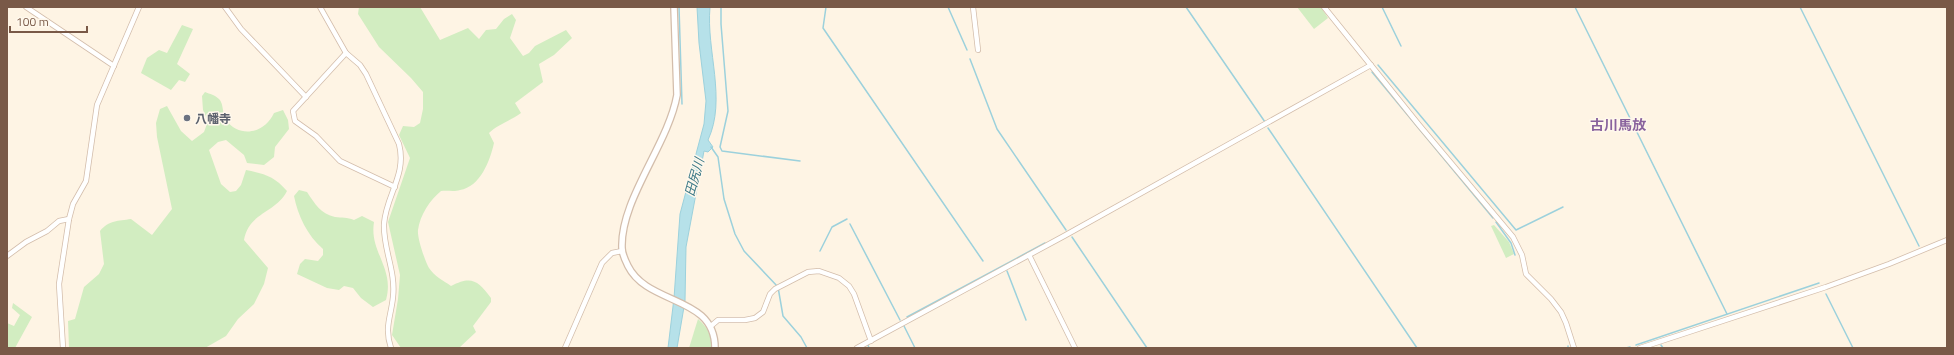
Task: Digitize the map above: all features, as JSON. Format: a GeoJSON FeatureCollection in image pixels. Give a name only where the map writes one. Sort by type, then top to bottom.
{"type":"FeatureCollection","features":[{"type":"Feature","properties":{"kind":"street"},"geometry":{"type":"LineString","coordinates":[[26,7],[114,66]]}},
{"type":"Feature","properties":{"kind":"street"},"geometry":{"type":"LineString","coordinates":[[63,348],[59,284],[69,219],[73,204],[86,181],[97,105],[139,7]]}},
{"type":"Feature","properties":{"kind":"street"},"geometry":{"type":"LineString","coordinates":[[226,7],[241,29],[306,97]]}},
{"type":"Feature","properties":{"kind":"street"},"geometry":{"type":"LineString","coordinates":[[320,7],[346,53],[360,65],[366,74],[399,144],[402,165],[384,223],[384,238],[393,270],[393,297],[387,332],[391,348]]}},
{"type":"Feature","properties":{"kind":"street"},"geometry":{"type":"LineString","coordinates":[[674,7],[677,95],[675,107],[665,133],[631,204],[624,229],[622,251],[631,272],[640,282],[704,317],[711,326],[715,335],[715,348]]}},
{"type":"Feature","properties":{"kind":"street"},"geometry":{"type":"LineString","coordinates":[[973,7],[978,50]]}},
{"type":"Feature","properties":{"kind":"street"},"geometry":{"type":"LineString","coordinates":[[1324,7],[1513,237],[1522,255],[1526,274],[1551,299],[1561,312],[1574,348]]}},
{"type":"Feature","properties":{"kind":"street"},"geometry":{"type":"LineString","coordinates":[[346,53],[293,111],[295,121],[316,136],[340,161],[346,165],[395,187]]}},
{"type":"Feature","properties":{"kind":"street"},"geometry":{"type":"LineString","coordinates":[[857,348],[1029,255],[1371,65]]}},
{"type":"Feature","properties":{"kind":"street"},"geometry":{"type":"LineString","coordinates":[[7,256],[26,242],[47,231],[60,221],[69,219]]}},
{"type":"Feature","properties":{"kind":"street"},"geometry":{"type":"LineString","coordinates":[[1640,348],[1826,287],[1889,264],[1947,240]]}},
{"type":"Feature","properties":{"kind":"street"},"geometry":{"type":"LineString","coordinates":[[565,348],[602,263],[612,253],[622,251]]}},
{"type":"Feature","properties":{"kind":"street"},"geometry":{"type":"LineString","coordinates":[[1029,255],[1075,348]]}},
{"type":"Feature","properties":{"kind":"street"},"geometry":{"type":"LineString","coordinates":[[711,326],[718,320],[745,320],[755,318],[762,312],[770,294],[780,285],[808,272],[819,271],[839,278],[849,286],[854,294],[871,341]]}},
{"type":"Feature","properties":{"kind":"green space"},"geometry":{"type":"Polygon","coordinates":[[[359,7],[420,7],[440,40],[468,28],[479,39],[486,30],[496,29],[504,19],[512,14],[516,20],[510,38],[523,56],[529,53],[535,46],[566,30],[572,38],[554,55],[539,64],[543,82],[515,103],[521,113],[496,127],[489,133],[494,143],[487,165],[478,179],[467,188],[458,191],[441,191],[429,203],[423,213],[418,230],[419,238],[425,260],[431,271],[451,286],[469,280],[474,282],[482,287],[491,298],[491,302],[473,326],[476,332],[459,348],[401,348],[392,335],[400,275],[388,222],[410,158],[399,135],[403,126],[414,127],[420,123],[423,109],[423,92],[411,78],[379,47],[358,14],[359,7]]]}},
{"type":"Feature","properties":{"kind":"green space"},"geometry":{"type":"Polygon","coordinates":[[[1297,7],[1321,7],[1328,18],[1314,29],[1297,7]]]}},
{"type":"Feature","properties":{"kind":"green space"},"geometry":{"type":"Polygon","coordinates":[[[182,25],[193,29],[177,64],[190,74],[185,82],[179,80],[171,90],[141,73],[147,58],[159,50],[167,53],[182,25]]]}},
{"type":"Feature","properties":{"kind":"green space"},"geometry":{"type":"Polygon","coordinates":[[[205,92],[221,101],[226,120],[238,130],[252,131],[259,129],[270,120],[274,113],[283,110],[288,120],[289,129],[275,147],[274,157],[264,165],[247,163],[244,155],[226,140],[218,142],[209,150],[221,184],[230,192],[236,191],[241,185],[246,170],[269,176],[287,191],[276,204],[251,224],[244,240],[268,268],[264,284],[254,304],[238,319],[226,336],[205,348],[69,348],[68,321],[75,319],[84,287],[99,274],[104,264],[100,231],[103,227],[110,223],[131,219],[152,235],[172,209],[157,137],[156,123],[160,109],[167,106],[181,131],[192,141],[204,132],[208,121],[203,110],[202,96],[205,92]]]}},
{"type":"Feature","properties":{"kind":"green space"},"geometry":{"type":"Polygon","coordinates":[[[299,190],[307,192],[319,208],[330,216],[354,220],[362,216],[374,222],[373,233],[375,242],[387,279],[388,289],[386,300],[373,307],[361,298],[353,288],[344,286],[339,290],[327,288],[297,274],[300,264],[305,259],[318,261],[323,255],[323,249],[312,238],[298,211],[294,196],[299,190]]]}},
{"type":"Feature","properties":{"kind":"green space"},"geometry":{"type":"Polygon","coordinates":[[[1494,225],[1509,242],[1514,254],[1506,258],[1491,226],[1494,225]]]}},
{"type":"Feature","properties":{"kind":"green space"},"geometry":{"type":"Polygon","coordinates":[[[13,303],[32,317],[15,348],[7,348],[7,323],[14,326],[20,315],[12,308],[13,303]]]}},
{"type":"Feature","properties":{"kind":"green space"},"geometry":{"type":"Polygon","coordinates":[[[698,319],[709,332],[712,340],[712,348],[689,348],[698,319]]]}},
{"type":"Feature","properties":{"kind":"water","name":"田尻川"},"geometry":{"type":"Polygon","coordinates":[[[697,7],[710,7],[716,108],[708,140],[713,147],[708,152],[704,151],[686,247],[685,301],[677,348],[668,348],[674,298],[680,214],[704,124],[706,101],[699,43],[697,7]]]}},
{"type":"Feature","properties":{"kind":"waterway"},"geometry":{"type":"LineString","coordinates":[[679,7],[682,104]]}},
{"type":"Feature","properties":{"kind":"waterway"},"geometry":{"type":"LineString","coordinates":[[721,7],[728,111],[720,147],[722,151],[800,161]]}},
{"type":"Feature","properties":{"kind":"waterway"},"geometry":{"type":"LineString","coordinates":[[826,7],[823,28],[983,261]]}},
{"type":"Feature","properties":{"kind":"waterway"},"geometry":{"type":"LineString","coordinates":[[948,7],[967,50]]}},
{"type":"Feature","properties":{"kind":"waterway"},"geometry":{"type":"LineString","coordinates":[[1186,7],[1265,122]]}},
{"type":"Feature","properties":{"kind":"waterway"},"geometry":{"type":"LineString","coordinates":[[1382,7],[1401,46]]}},
{"type":"Feature","properties":{"kind":"waterway"},"geometry":{"type":"LineString","coordinates":[[1575,7],[1727,314]]}},
{"type":"Feature","properties":{"kind":"waterway"},"geometry":{"type":"LineString","coordinates":[[1800,7],[1919,246]]}},
{"type":"Feature","properties":{"kind":"waterway"},"geometry":{"type":"LineString","coordinates":[[970,59],[997,129],[1066,230]]}},
{"type":"Feature","properties":{"kind":"waterway"},"geometry":{"type":"LineString","coordinates":[[1378,65],[1516,230],[1563,207]]}},
{"type":"Feature","properties":{"kind":"waterway"},"geometry":{"type":"LineString","coordinates":[[1372,72],[1493,218]]}},
{"type":"Feature","properties":{"kind":"waterway"},"geometry":{"type":"LineString","coordinates":[[1268,128],[1417,348]]}},
{"type":"Feature","properties":{"kind":"waterway"},"geometry":{"type":"LineString","coordinates":[[711,147],[718,157],[724,199],[735,234],[744,251],[778,287],[783,316],[801,337],[807,348]]}},
{"type":"Feature","properties":{"kind":"waterway"},"geometry":{"type":"LineString","coordinates":[[820,251],[832,227],[847,219]]}},
{"type":"Feature","properties":{"kind":"waterway"},"geometry":{"type":"LineString","coordinates":[[1496,222],[1511,243],[1515,255]]}},
{"type":"Feature","properties":{"kind":"waterway"},"geometry":{"type":"LineString","coordinates":[[850,224],[900,320]]}},
{"type":"Feature","properties":{"kind":"waterway"},"geometry":{"type":"LineString","coordinates":[[1072,237],[1147,348]]}},
{"type":"Feature","properties":{"kind":"waterway"},"geometry":{"type":"LineString","coordinates":[[907,317],[1045,243]]}},
{"type":"Feature","properties":{"kind":"waterway"},"geometry":{"type":"LineString","coordinates":[[1007,271],[1026,320]]}},
{"type":"Feature","properties":{"kind":"waterway"},"geometry":{"type":"LineString","coordinates":[[1636,345],[1819,283]]}},
{"type":"Feature","properties":{"kind":"waterway"},"geometry":{"type":"LineString","coordinates":[[1826,294],[1853,348]]}},
{"type":"Feature","properties":{"kind":"waterway"},"geometry":{"type":"LineString","coordinates":[[904,326],[915,348]]}},
{"type":"Feature","properties":{"kind":"waterway"},"geometry":{"type":"LineString","coordinates":[[1626,348],[1630,347]]}},
{"type":"Feature","properties":{"kind":"place","name":"八幡寺"},"geometry":{"type":"Point","coordinates":[187,118]}},
{"type":"Feature","properties":{"kind":"district","name":"古川馬放"},"geometry":{"type":"Point","coordinates":[1618,124]}}]}
